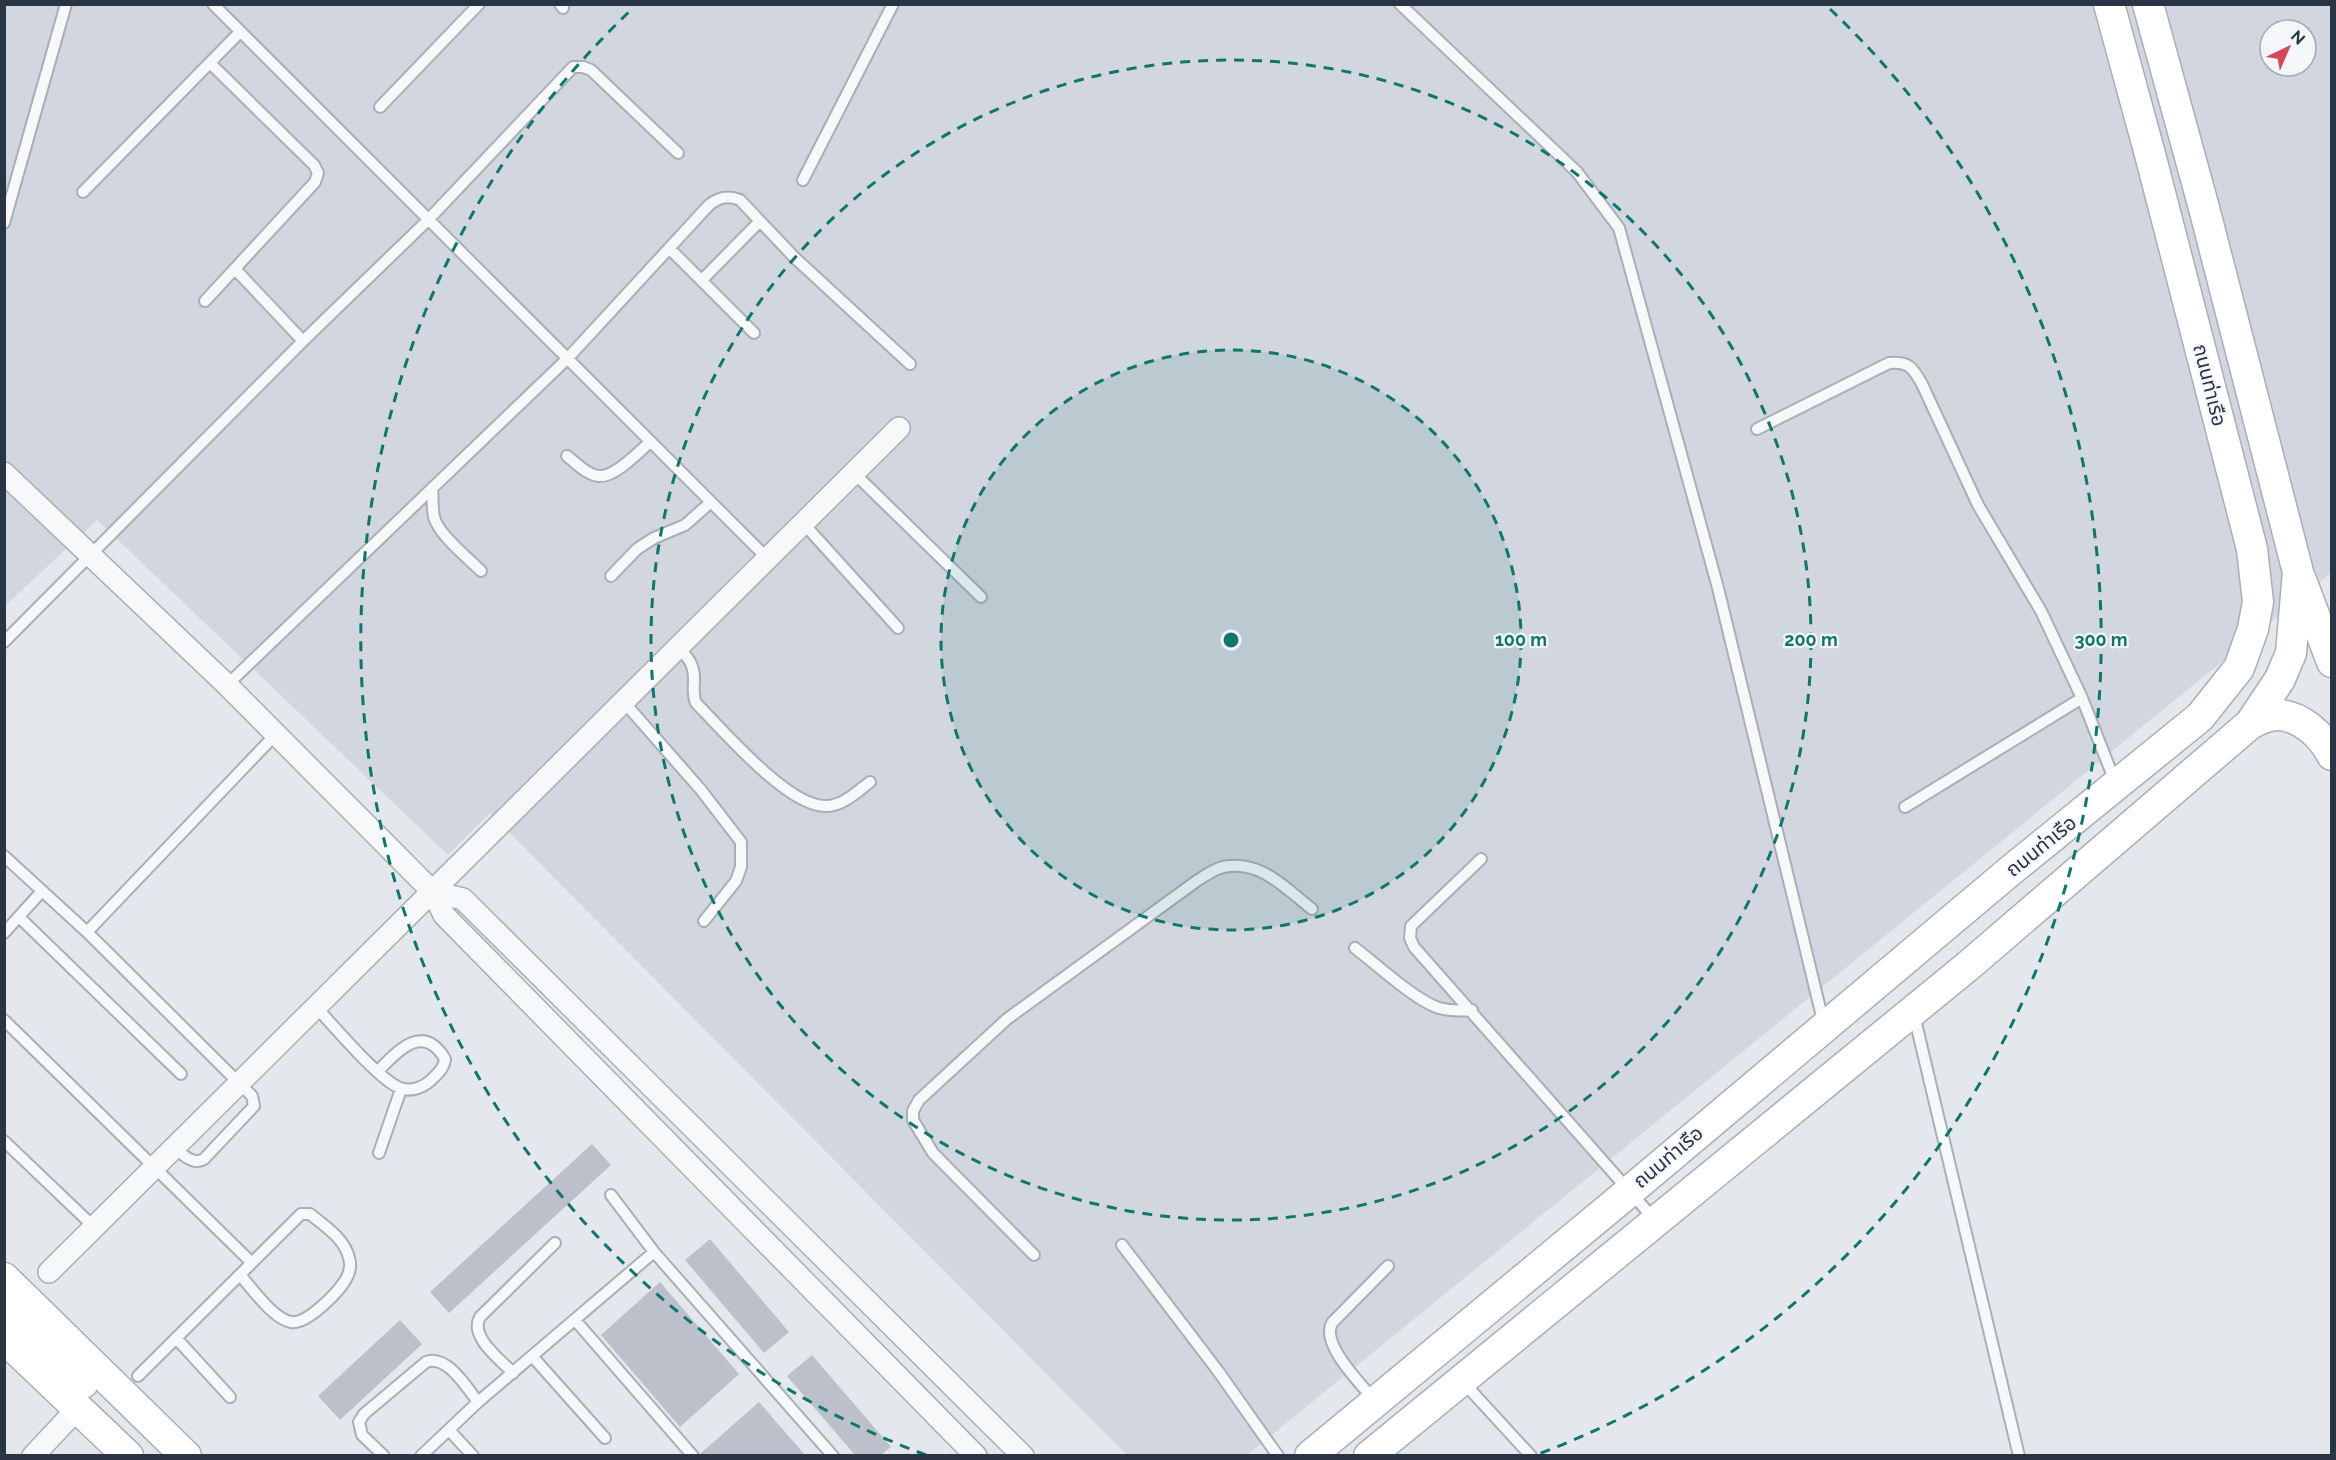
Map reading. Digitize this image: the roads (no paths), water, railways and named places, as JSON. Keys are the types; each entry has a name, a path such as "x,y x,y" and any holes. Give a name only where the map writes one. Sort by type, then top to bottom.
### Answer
{"street":[{"name":"ถนนท่าเรือ","path":"1310,1455 2116,784 2200,717 2239,668 2253,629 2258,602 2252,549 2109,4"},
{"name":"ถนนท่าเรือ","path":"1369,1455 1913,1011 2250,724 2280,679 2290,653 2298,572 2148,4"},
{"path":"49,1272 899,428"},
{"path":"4,473 227,685 433,892 444,915 976,1455"},
{"path":"2298,572 2326,628 2331,662"},
{"path":"2280,679 2326,628"},
{"path":"2250,724 2276,715 2299,720 2318,736 2331,755"},
{"path":"433,892 463,899 1023,1455"},
{"path":"4,1278 186,1455"},
{"path":"6,1320 78,1408 128,1455"},
{"path":"6,1320 159,1455"},
{"path":"33,1455 78,1408"}],"lane":[{"path":"4,224 66,4"},
{"path":"213,4 427,221 768,559"},
{"path":"380,107 479,4"},
{"path":"803,180 893,4"},
{"path":"1400,4 1577,172 1619,228 1718,588 1824,1027"},
{"path":"84,192 240,32"},
{"path":"206,301 315,182 318,173 314,165 210,63"},
{"path":"4,642 303,341 427,221 573,67 591,70 678,153"},
{"path":"227,685 567,359 709,205 719,198 730,197 740,200 794,257 910,364"},
{"path":"702,280 760,221"},
{"path":"669,249 754,333"},
{"path":"235,269 303,341"},
{"path":"1757,429 1889,363 1900,362 1913,369 1978,505 2041,611 2082,698 2116,784"},
{"path":"567,456 584,470 604,476 614,472 650,442"},
{"path":"854,473 981,597"},
{"path":"432,488 436,522 480,570"},
{"path":"611,576 637,549 654,538 685,525 711,502"},
{"path":"804,524 898,628"},
{"path":"679,648 693,668 692,695 696,703 756,764 791,793 807,802 827,806 840,803 870,782"},
{"path":"1905,807 2082,698"},
{"path":"624,702 701,790 741,842 741,867 736,881 704,921"},
{"path":"87,932 276,734"},
{"path":"4,856 87,932 252,1096 254,1106 204,1159 191,1160 174,1148"},
{"path":"1481,859 1411,926 1410,933 1414,946 1656,1222"},
{"path":"1034,1255 933,1152 913,1120 913,1111 919,1100 1007,1020 1198,880 1220,867 1252,867 1265,872 1312,909"},
{"path":"4,933 42,891"},
{"path":"19,917 181,1074"},
{"path":"1355,948 1421,1000 1438,1008 1454,1011 1472,1010"},
{"path":"316,1007 378,1071 401,1089 421,1087 443,1068 445,1059 433,1046 425,1042 411,1042 400,1049 378,1071"},
{"path":"1913,1011 2019,1455"},
{"path":"4,1020 251,1262"},
{"path":"379,1153 401,1089"},
{"path":"4,1141 93,1226"},
{"path":"611,1195 654,1252 833,1455"},
{"path":"138,1376 301,1214 310,1214 346,1247 350,1262 348,1276 341,1286 317,1311 298,1322 291,1322 270,1309 240,1275"},
{"path":"513,1373 482,1340 477,1324 480,1317 555,1243"},
{"path":"1122,1245 1218,1371 1278,1455"},
{"path":"421,1455 478,1402 654,1252"},
{"path":"1376,1401 1339,1357 1329,1332 1332,1323 1388,1266"},
{"path":"575,1320 693,1455"},
{"path":"176,1338 230,1397"},
{"path":"532,1356 605,1438"},
{"path":"384,1455 362,1435 359,1422 364,1414 426,1362 434,1360 447,1366 478,1402"},
{"path":"1462,1380 1531,1455"},
{"path":"449,1430 473,1455"}]}
